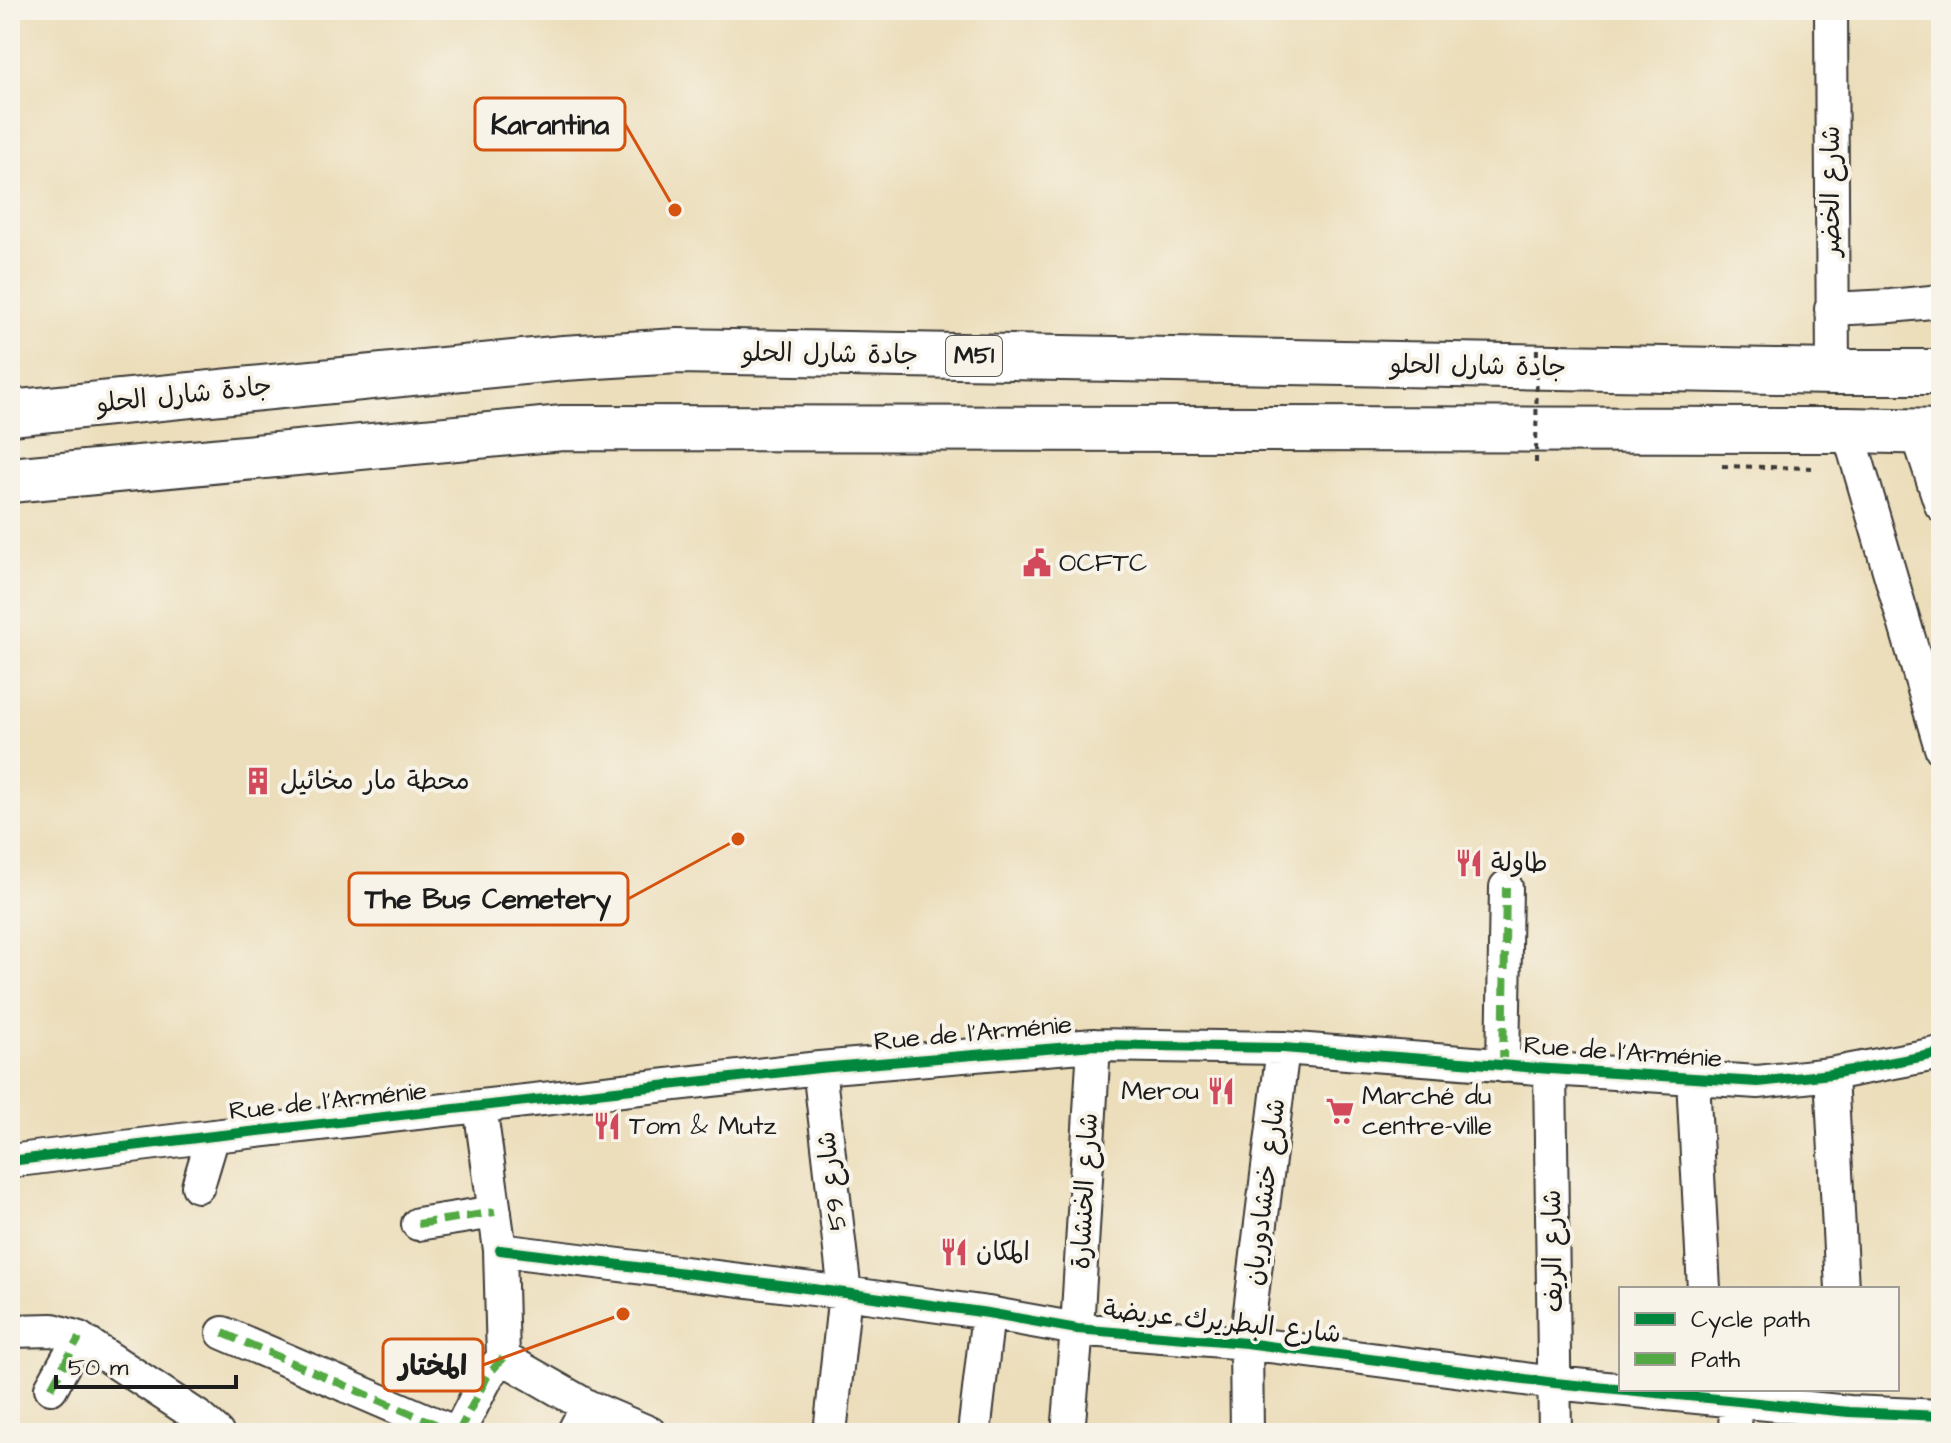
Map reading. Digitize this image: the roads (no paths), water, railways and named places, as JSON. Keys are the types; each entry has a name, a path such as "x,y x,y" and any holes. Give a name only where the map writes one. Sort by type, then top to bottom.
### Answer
{"highway":[{"name":"جادة شارل الحلو","path":"10,413 564,358 678,351 1941,372"},
{"path":"10,480 563,428 1929,432"}],"street":[{"name":"شارع الخضر","path":"1831,10 1833,372"},
{"path":"1831,309 1941,301"},
{"path":"1848,430 1929,670 1941,748"},
{"path":"1929,432 1941,505"},
{"path":"1503,1066 1506,887"},
{"name":"Rue de l'Arménie","path":"10,1161 819,1068 1094,1045 1283,1048 1758,1082 1831,1074 1941,1053"},
{"name":"شارع الخنشارة","path":"1068,1433 1094,1045"},
{"name":"شارع ختشادوريان","path":"1247,1433 1246,1343 1283,1048"},
{"name":"شارع 59","path":"819,1068 845,1293 830,1433"},
{"name":"شارع الريف","path":"1550,1069 1555,1433"},
{"path":"1831,1074 1842,1287"},
{"path":"1693,1079 1704,1287"},
{"path":"480,1106 500,1250 508,1360 493,1396"},
{"path":"198,1186 213,1136"},
{"path":"418,1224 495,1212"},
{"name":"شارع البطريرك عريضة","path":"500,1250 845,1293 1077,1329 1246,1343 1619,1389"},
{"path":"974,1433 988,1313"},
{"path":"10,1331 53,1330 79,1338 200,1418 217,1433"},
{"path":"223,1333 457,1433 488,1375 508,1360"},
{"path":"51,1388 79,1338"},
{"path":"508,1360 580,1419 650,1433"},
{"name":"شارع البطريرك عريضة","path":"1635,1391 1849,1411 1941,1416"},
{"path":"1735,1433 1736,1401"}],"place":[{"name":"Karantina","path":"675,210"},
{"name":"OCFTC","path":"1037,563"},
{"name":"محطة مار مخائيل","path":"258,781"},
{"name":"The Bus Cemetery","path":"738,839"},
{"name":"طاولة","path":"1469,863"},
{"name":"Merou","path":"1221,1091"},
{"name":"Marché du centre-ville","path":"1340,1111"},
{"name":"Tom & Mutz","path":"607,1126"},
{"name":"المكان","path":"954,1252"},
{"name":"المختار","path":"623,1314"}]}
